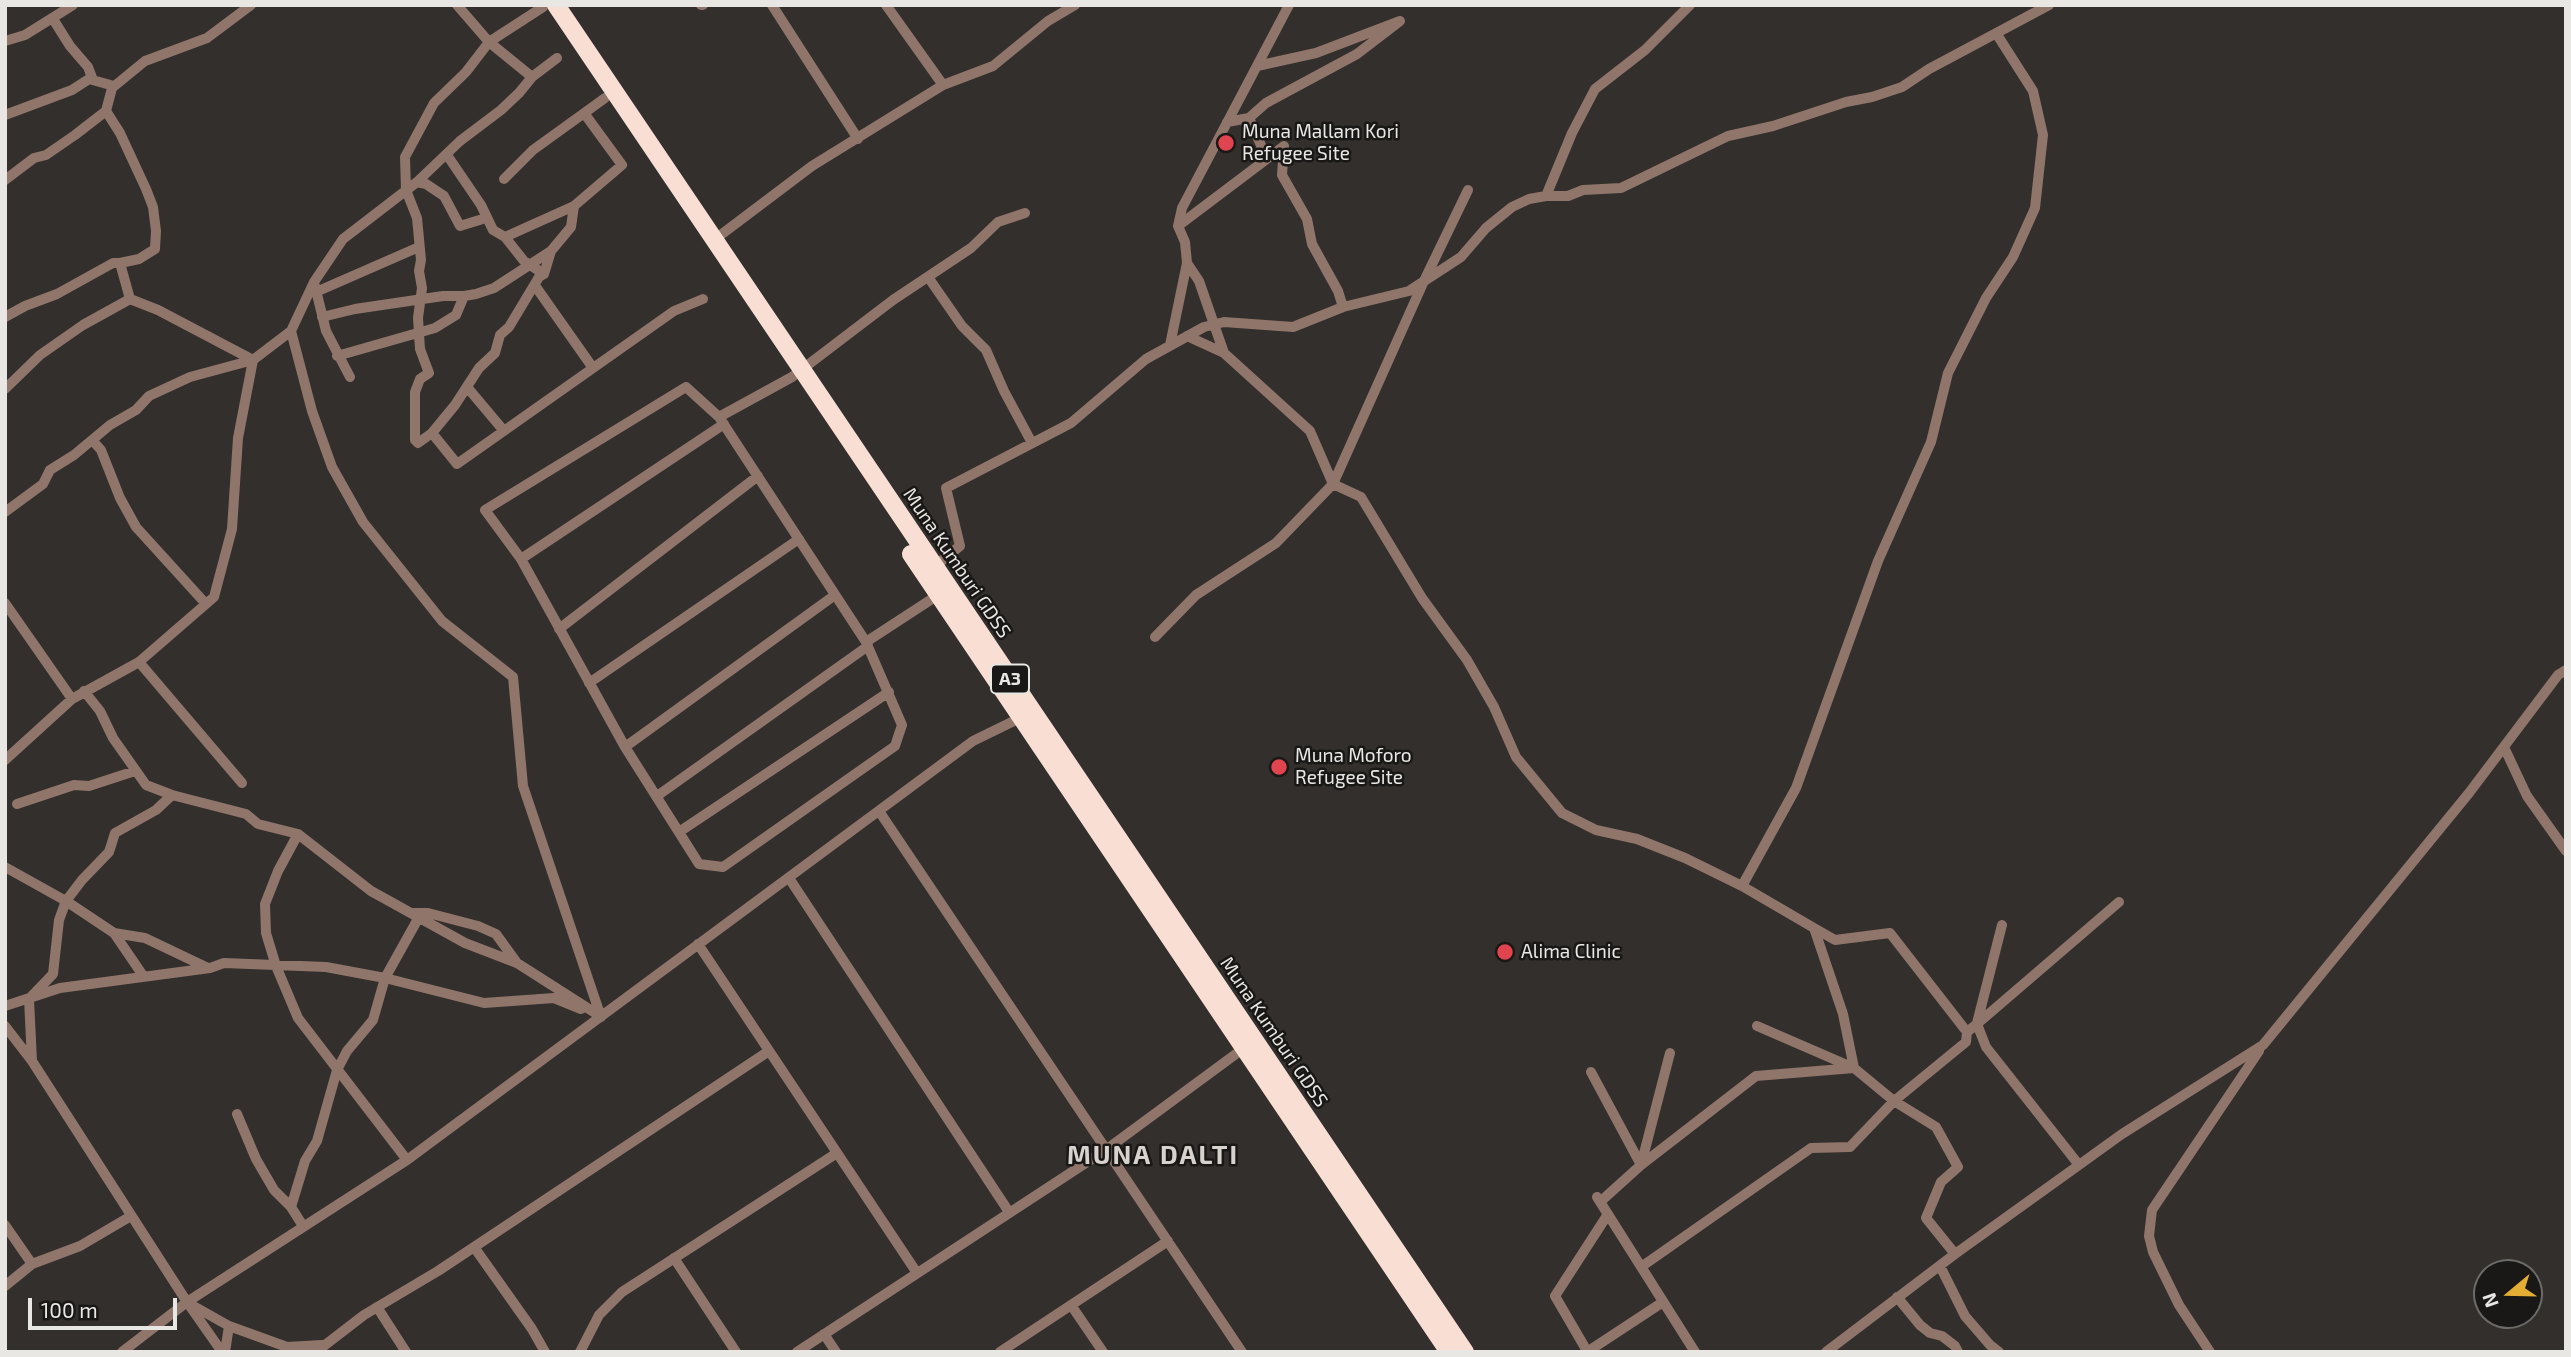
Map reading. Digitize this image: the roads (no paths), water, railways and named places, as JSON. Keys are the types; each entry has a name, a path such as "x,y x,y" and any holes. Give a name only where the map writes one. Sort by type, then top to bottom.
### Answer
{"highway":[{"name":"Muna Kumburi GDSS","path":"547,6 605,98 934,567 1465,1352"},
{"name":"Muna Kumburi GDSS","path":"547,6 714,240 938,595 1449,1352"}],"street":[{"path":"5,41 25,36 73,5"},
{"path":"5,180 34,158 46,155 106,111 112,88 145,61 207,38 251,5"},
{"path":"457,5 489,42 531,77"},
{"path":"772,5 858,139"},
{"path":"886,5 943,85"},
{"path":"714,240 812,166 943,85 993,66 1048,20 1075,5"},
{"path":"1170,345 1187,263 1185,242 1178,226 1182,208 1289,5"},
{"path":"1546,196 1572,133 1595,89 1645,50 1690,5"},
{"path":"934,567 960,546 946,488 1071,423 1146,359 1187,336 1224,322 1293,327 1343,307 1409,290 1461,257 1486,228 1512,207 1529,199 1569,196 1583,190 1621,188 1728,136 1773,127 1846,102 1902,87 1929,69 2049,5"},
{"path":"547,6 489,42 466,72 434,103 405,157 405,190 417,218 422,288 420,349 429,373 421,379 415,392 415,440 418,443 432,433 479,368 495,353 500,335 509,327 539,277 544,274 551,251"},
{"path":"53,19 70,46 88,67 93,80"},
{"path":"1227,122 1249,118 1266,103 1357,54 1400,21 1316,53 1257,66"},
{"path":"1742,886 1796,788 1878,562 1931,442 1948,373 1986,298 2013,257 2035,208 2043,135 2033,91 1996,33"},
{"path":"5,512 43,484 50,470 93,441 110,425 136,410 149,396 190,377 253,360 291,331 343,239 418,182 460,141 501,110 531,77 556,58"},
{"path":"5,115 72,90 89,79 114,86"},
{"path":"504,179 533,150 605,98"},
{"path":"5,317 57,294 113,263 139,259 155,249 153,207 120,133 106,111"},
{"path":"505,237 574,206 622,165 584,113"},
{"path":"1249,118 1267,159"},
{"path":"1178,226 1284,146 1282,175 1307,219 1312,244 1338,291 1343,307"},
{"path":"447,155 481,205 493,230 505,237 528,264 544,274"},
{"path":"418,182 444,196 460,226 486,218"},
{"path":"1156,637 1196,595 1276,543 1333,484 1468,190"},
{"path":"322,317 355,309 477,294 494,288 551,251 571,227 574,206"},
{"path":"521,559 796,373 893,300 971,248 998,222 1025,213"},
{"path":"315,287 419,247"},
{"path":"120,263 130,299"},
{"path":"1187,263 1199,281 1224,353"},
{"path":"928,276 962,326 986,351 1032,443"},
{"path":"536,286 593,369"},
{"path":"315,287 322,317 337,356 350,377"},
{"path":"337,356 419,334 456,315 464,296"},
{"path":"130,299 158,310 253,360"},
{"path":"5,389 40,355 130,299"},
{"path":"432,433 457,464 674,311 703,299"},
{"path":"291,331 312,411 332,467 363,522 442,621 513,677 523,786 601,1017"},
{"path":"1187,336 1224,353 1310,430 1333,484 1361,497 1422,598 1467,660 1494,707 1516,757 1562,813 1596,830 1637,839 1685,858 1742,886 1835,940 1890,933 1967,1032 1966,1042 1894,1101 1850,1147 1811,1148 1641,1267"},
{"path":"5,760 72,699 139,662 214,597 232,529 236,451 253,360"},
{"path":"467,387 504,431"},
{"path":"686,387 722,421 758,476 867,644 902,725 895,746 723,867 699,864 625,747 521,559 485,510 686,387"},
{"path":"93,441 101,450 120,499 136,527 206,604"},
{"path":"559,629 758,476"},
{"path":"589,683 799,539"},
{"path":"625,747 835,594"},
{"path":"657,796 938,595"},
{"path":"5,603 72,699"},
{"path":"139,662 242,783"},
{"path":"2210,1352 2179,1306 2153,1252 2149,1236 2152,1210 2263,1045 2504,747 2558,675 2566,670"},
{"path":"83,691 100,711 113,738 146,785 172,795 246,814 258,824 298,834 371,891 465,943 517,963 601,1017"},
{"path":"679,832 889,692"},
{"path":"121,1352 187,1302 407,1160 973,741 1020,718"},
{"path":"2504,747 2527,796 2566,851"},
{"path":"17,804 74,785 89,786 135,771"},
{"path":"32,1061 29,999 53,974 59,920 66,901 109,852 115,833 156,810 172,795"},
{"path":"879,811 1242,1352"},
{"path":"298,834 278,871 265,905 266,933 276,967 298,1018 407,1160"},
{"path":"5,867 66,901 114,933 144,977"},
{"path":"789,878 1009,1212"},
{"path":"1967,1032 2119,902"},
{"path":"415,915 428,913 478,926 496,934 517,963"},
{"path":"291,1208 305,1161 317,1141 337,1070 347,1051 373,1020 385,978 415,915"},
{"path":"2002,925 1977,1024 1986,1047 2079,1165"},
{"path":"1814,928 1843,1014 1854,1068"},
{"path":"114,933 145,938 210,968"},
{"path":"698,944 917,1273"},
{"path":"5,1006 60,988 210,968 224,963 326,967 385,978 484,1003 554,998 601,1017"},
{"path":"5,1026 32,1061 187,1302 223,1352"},
{"path":"1758,1026 1854,1068 1894,1101 1936,1126 1958,1167 1941,1182 1926,1218 1955,1254"},
{"path":"1826,1352 1955,1254 2079,1165 2263,1045"},
{"path":"797,1352 1107,1149 1244,1048"},
{"path":"187,1302 229,1326 287,1347 319,1349 377,1307 438,1272 769,1051"},
{"path":"1641,1165 1670,1053"},
{"path":"1695,1352 1599,1200 1756,1076 1854,1068"},
{"path":"1591,1072 1641,1165"},
{"path":"237,1114 256,1159 274,1190 303,1226"},
{"path":"580,1352 599,1315 622,1292 837,1153"},
{"path":"1608,1214 1555,1296 1587,1351 1663,1301"},
{"path":"5,1286 32,1264 80,1246 131,1216"},
{"path":"5,1225 32,1264"},
{"path":"1000,1352 1168,1241"},
{"path":"474,1247 545,1352"},
{"path":"674,1258 736,1352"},
{"path":"1940,1266 1965,1316 1999,1352"},
{"path":"1897,1297 1920,1325 1930,1333 1942,1336 1955,1346 1958,1352"},
{"path":"1071,1305 1103,1352"},
{"path":"377,1307 406,1352"},
{"path":"223,1352 229,1326"},
{"path":"824,1334 836,1352"}],"place":[{"name":"Muna Mallam Kori Refugee Site","path":"1226,143"},
{"name":"Muna Moforo Refugee Site","path":"1279,767"},
{"name":"Alima Clinic","path":"1505,952"}],"district":[{"name":"MUNA DALTI","path":"1153,1155"}]}
